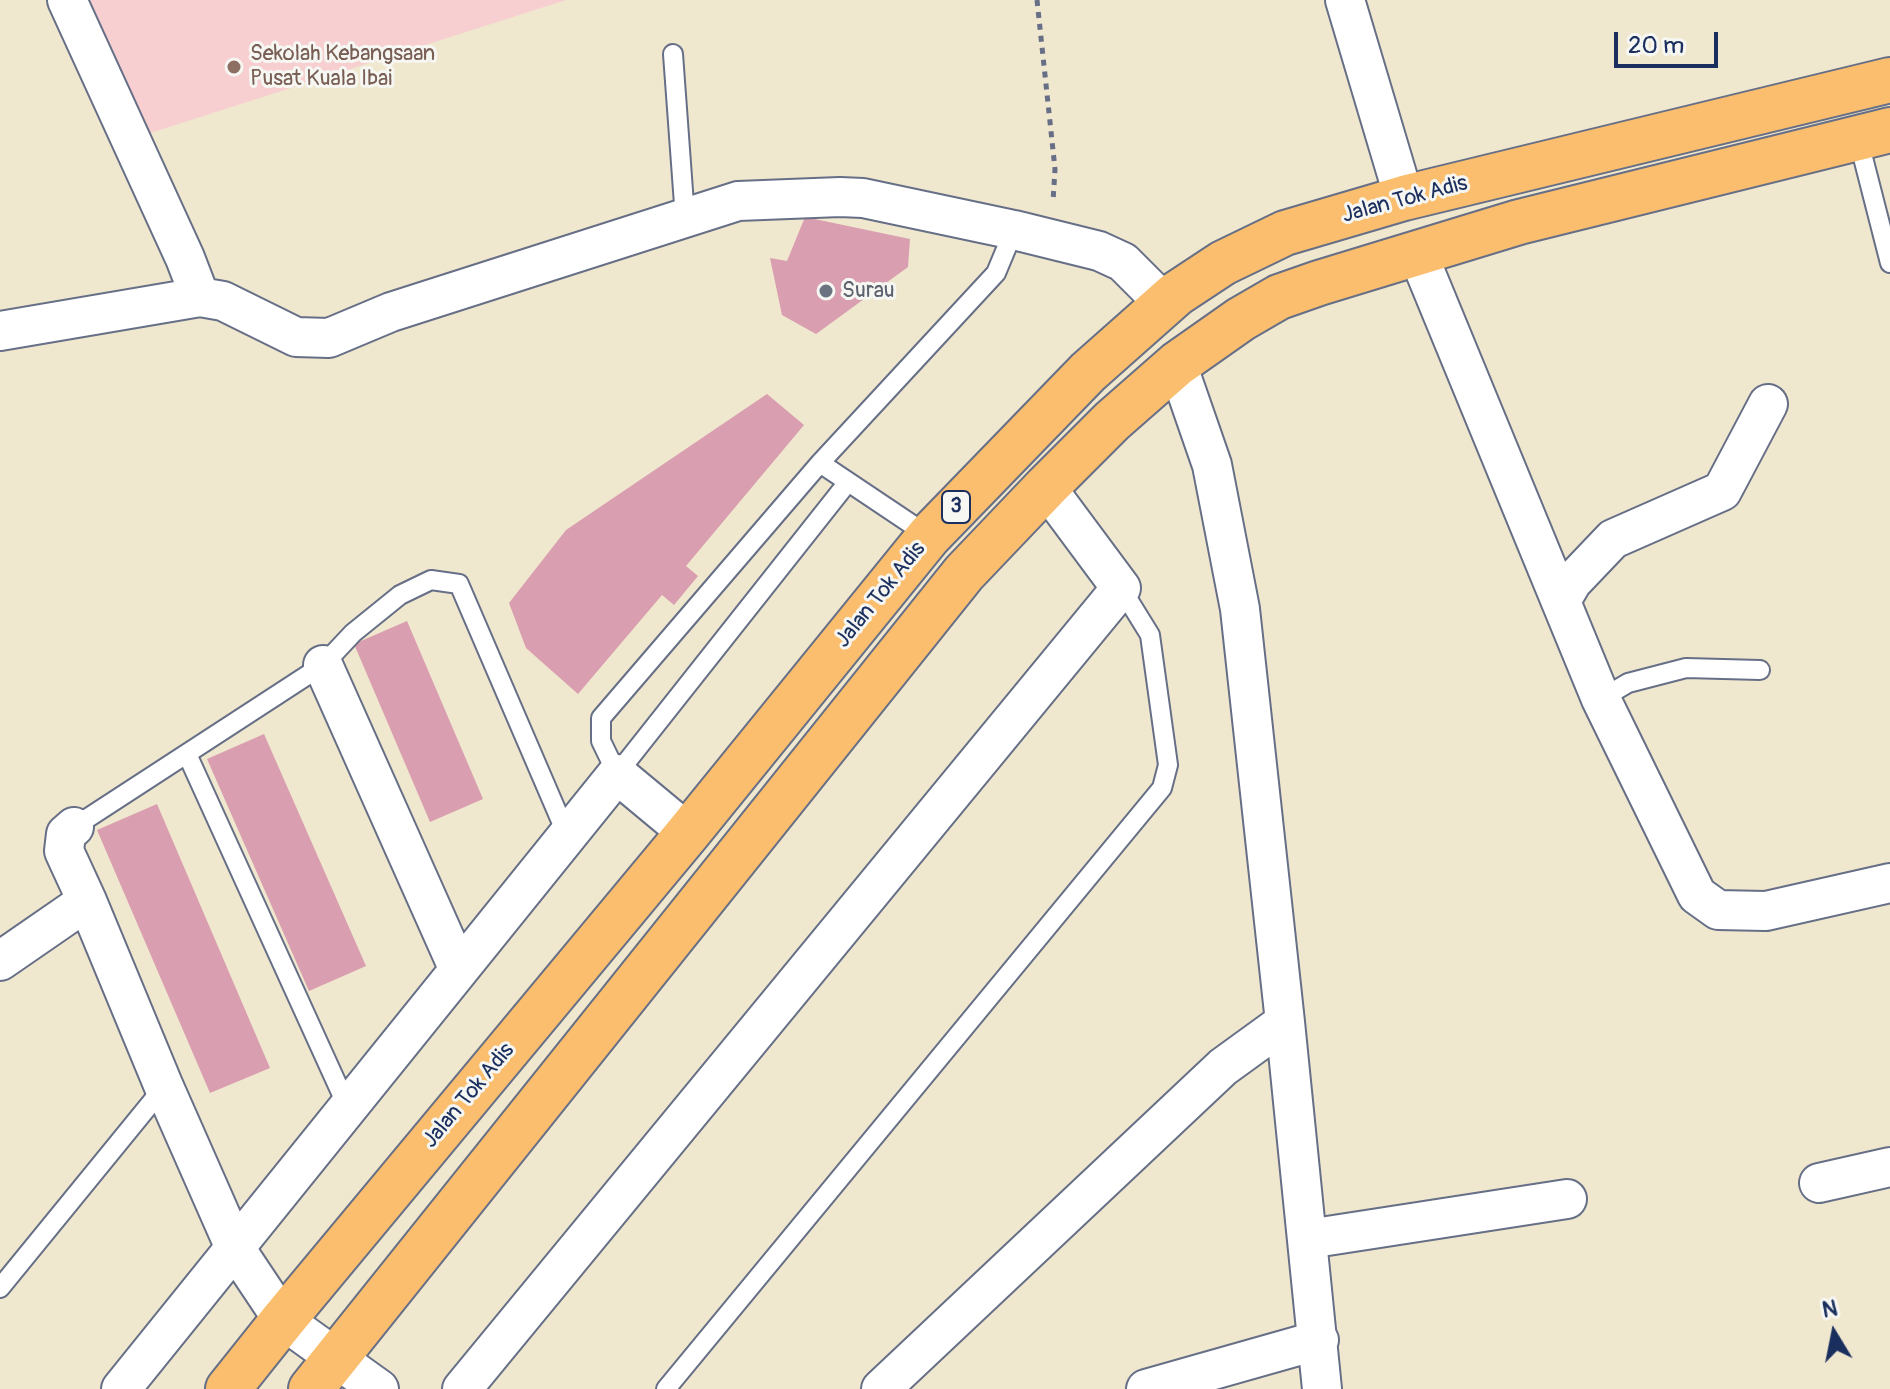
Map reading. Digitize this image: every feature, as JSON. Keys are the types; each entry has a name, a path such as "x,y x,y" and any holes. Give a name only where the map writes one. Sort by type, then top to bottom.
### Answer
{"main road":[{"name":"Jalan Tok Adis","path":"228,1389 929,536 1088,372 1176,294 1223,263 1285,233 1404,198 1890,80"},
{"name":"3","path":"323,1374 964,573 1112,421 1177,364 1241,319 1279,297 1319,283 1519,222 1874,134"}],"street":[{"path":"67,0 200,297"},
{"path":"1345,0 1404,198"},
{"path":"0,331 200,297 223,301 296,337 329,338 391,312 738,201 840,197 863,198 1099,251 1123,262 1165,304"},
{"path":"1417,252 1601,699 1697,895 1718,910 1766,911 1890,883"},
{"path":"1177,364 1212,465 1240,609 1322,1389"},
{"path":"1561,601 1572,582 1613,539 1722,491 1768,404"},
{"path":"462,1389 1121,588 1046,487"},
{"path":"323,665 459,970"},
{"path":"121,1389 617,774 688,833"},
{"path":"74,827 66,834 64,851 235,1248 323,1374 379,1389"},
{"path":"0,961 87,901"},
{"path":"881,1389 1223,1067 1285,1022"},
{"path":"1819,1183 1890,1167"},
{"path":"1308,1239 1567,1199"},
{"path":"1146,1389 1319,1340"}],"lane":[{"path":"673,54 685,218"},
{"path":"1874,134 1890,263"},
{"path":"848,482 617,774 601,741 601,718 820,463 996,273 1014,230"},
{"path":"820,463 929,536"},
{"path":"74,827 323,665 353,633 400,595 431,580 459,584 567,835"},
{"path":"666,1389 1162,788 1168,765 1150,635 1121,588"},
{"path":"1601,699 1628,683 1686,668 1760,670"},
{"path":"187,754 348,1108"},
{"path":"0,1288 164,1087"}],"path":[{"path":"1037,0 1055,169 1051,239"}],"shaded area":[{"name":"Sekolah Kebangsaan Pusat Kuala Ibai","path":"82,0 566,0 144,135"}],"building":[{"name":"Surau","path":"805,217 910,239 908,267 816,334 782,315 770,258 787,261"},
{"path":"767,394 804,425 686,566 698,576 674,605 662,595 578,694 526,648 509,603 566,530"},
{"path":"407,621 483,799 430,822 354,644"},
{"path":"264,734 366,966 309,991 207,759"},
{"path":"157,804 270,1068 210,1093 97,830"}],"place":[{"name":"Sekolah Kebangsaan Pusat Kuala Ibai","path":"234,67"},
{"name":"Surau","path":"826,291"}]}
